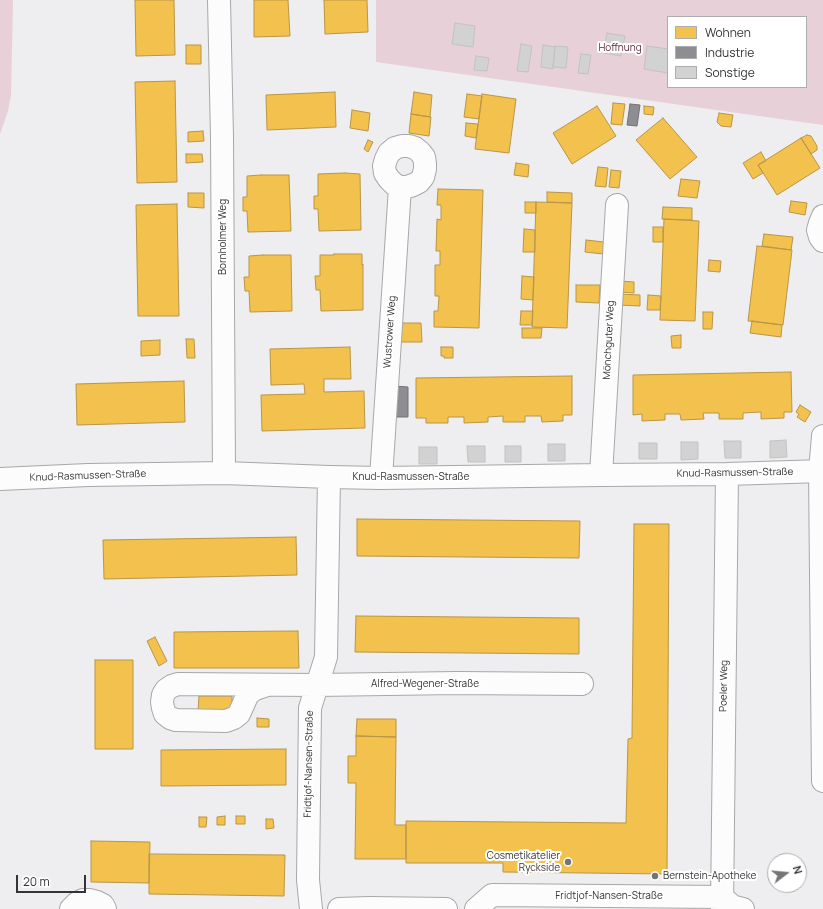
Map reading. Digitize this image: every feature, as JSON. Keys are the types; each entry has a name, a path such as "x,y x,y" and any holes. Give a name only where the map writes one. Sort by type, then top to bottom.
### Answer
{"street":[{"name":"Bornholmer Weg","path":"219,0 222,137 224,473"},
{"name":"Wustrower Weg","path":"381,478 400,186"},
{"name":"Mönchguter Weg","path":"601,475 617,205"},
{"path":"823,216 818,230 823,241"},
{"path":"823,436 823,781"},
{"name":"Knud-Rasmussen-Straße","path":"0,479 88,475 224,473 381,478 727,474 822,471"},
{"name":"Poeler Weg","path":"722,903 727,474"},
{"name":"Fridtjof-Nansen-Straße","path":"311,909 308,880 310,708 326,657 329,477"},
{"name":"Alfred-Wegener-Straße","path":"267,685 458,683 582,684"},
{"name":"Fridtjof-Nansen-Straße","path":"476,909 492,895 722,903"},
{"path":"71,909 83,900 97,902 105,909"},
{"path":"722,903 743,909"},
{"path":"339,909 446,909"}],"green space":[{"path":"0,0 13,0 11,95 8,111 0,134"},
{"name":"Hoffnung","path":"376,0 823,0 823,125 376,62"}],"building: Wohnen":[{"path":"135,0 174,0 175,55 136,56"},
{"path":"254,0 288,0 290,36 254,37"},
{"path":"324,0 367,0 368,32 325,34"},
{"path":"186,45 201,45 201,64 186,64"},
{"path":"175,81 177,182 137,183 135,82"},
{"path":"335,92 336,127 267,130 266,95"},
{"path":"414,92 432,95 430,117 411,114"},
{"path":"467,94 482,96 479,119 464,117"},
{"path":"482,94 516,99 509,153 475,149"},
{"path":"613,103 625,104 622,125 611,124"},
{"path":"597,106 616,136 572,164 553,133"},
{"path":"644,106 654,107 653,115 644,114"},
{"path":"352,110 370,113 368,131 350,128"},
{"path":"719,113 733,115 731,127 721,126 717,122"},
{"path":"411,114 431,117 429,136 409,133"},
{"path":"663,118 697,157 670,179 636,140"},
{"path":"466,123 478,124 476,138 465,136"},
{"path":"203,131 204,141 188,142 188,132"},
{"path":"807,135 811,136 817,146 817,150 811,154 801,138"},
{"path":"801,138 820,168 777,195 758,165"},
{"path":"368,140 373,142 368,152 364,149"},
{"path":"761,152 766,161 758,165 763,173 753,179 743,163"},
{"path":"186,154 202,154 203,162 186,163"},
{"path":"516,163 529,165 528,177 514,175"},
{"path":"598,167 608,168 606,187 595,186"},
{"path":"611,170 621,171 619,188 609,187"},
{"path":"318,174 360,174 361,230 319,231 318,209 314,209 314,196 318,196"},
{"path":"289,175 291,231 248,232 247,211 243,211 243,197 247,197 247,176"},
{"path":"681,179 700,181 697,198 678,196"},
{"path":"438,189 483,190 479,328 434,327 434,311 438,311 439,296 435,296 435,265 440,265 440,251 436,251 437,219 441,220 441,205 437,205"},
{"path":"547,192 572,193 572,203 547,202"},
{"path":"188,193 204,193 204,208 188,207"},
{"path":"791,201 807,203 805,215 789,212"},
{"path":"525,202 536,202 536,213 525,213"},
{"path":"536,202 572,203 567,328 532,327"},
{"path":"177,204 179,316 138,316 136,205"},
{"path":"663,207 692,208 692,220 662,219"},
{"path":"664,219 699,221 695,321 660,320"},
{"path":"653,227 663,227 663,242 653,242"},
{"path":"524,229 535,230 535,252 523,252"},
{"path":"764,234 793,237 791,250 762,246"},
{"path":"586,240 604,242 603,254 585,252"},
{"path":"757,246 792,250 783,325 748,321"},
{"path":"362,254 363,310 321,311 320,290 316,290 315,276 320,276 320,255"},
{"path":"291,255 292,311 250,312 249,291 245,291 244,277 249,277 249,256"},
{"path":"709,260 721,261 720,272 708,271"},
{"path":"522,276 534,277 533,300 521,299"},
{"path":"619,281 634,282 634,293 619,292"},
{"path":"576,285 600,285 599,303 576,302"},
{"path":"619,294 640,295 640,306 618,305"},
{"path":"648,295 661,296 660,310 647,310"},
{"path":"521,311 533,311 532,325 520,325"},
{"path":"703,312 713,312 712,329 703,329"},
{"path":"752,321 782,325 781,337 750,333"},
{"path":"395,323 421,323 422,342 395,342"},
{"path":"522,328 542,328 541,338 522,338"},
{"path":"681,335 681,348 672,348 671,336"},
{"path":"186,339 194,339 195,358 187,358"},
{"path":"160,340 160,355 141,356 141,341"},
{"path":"350,347 351,379 324,379 324,392 364,391 365,428 262,431 261,395 305,394 304,384 271,385 270,349"},
{"path":"441,347 453,347 453,358 444,358 444,356 441,356"},
{"path":"791,372 792,412 784,412 784,418 761,419 761,412 743,413 743,419 719,419 719,413 703,413 704,419 681,420 680,414 665,414 665,420 642,421 642,414 633,415 633,375"},
{"path":"572,376 572,415 563,415 563,421 542,422 541,416 525,416 525,422 503,422 503,416 488,417 488,422 464,423 464,417 448,417 448,423 426,423 426,418 416,418 416,378"},
{"path":"184,381 185,422 77,425 76,384"},
{"path":"800,405 811,412 805,422 797,417 799,414 796,412"},
{"path":"357,519 580,521 579,558 357,556"},
{"path":"634,524 669,524 667,874 503,872 503,863 406,863 406,821 626,823 628,739 632,738"},
{"path":"296,537 297,575 104,579 103,540"},
{"path":"356,616 579,618 579,654 355,652"},
{"path":"298,631 299,668 174,668 174,632"},
{"path":"155,637 167,661 159,666 147,641"},
{"path":"95,660 133,660 133,749 95,749"},
{"path":"199,696 232,696 232,712 198,711"},
{"path":"257,718 269,719 269,727 257,727"},
{"path":"357,719 396,719 396,737 356,736"},
{"path":"356,736 396,737 395,825 406,825 406,859 355,859 356,783 348,783 348,756 356,756"},
{"path":"286,749 286,785 161,786 161,750"},
{"path":"225,816 225,825 217,825 217,817"},
{"path":"236,816 245,816 245,824 236,824"},
{"path":"199,817 207,817 206,827 199,827"},
{"path":"266,819 273,819 274,828 266,829"},
{"path":"91,841 150,842 149,883 91,882"},
{"path":"149,854 285,855 284,896 149,894"}],"building: Industrie":[{"path":"630,104 640,105 637,126 627,125"},
{"path":"394,386 408,387 408,417 393,417"}],"building: Sonstige":[{"path":"455,23 475,26 473,47 452,44"},
{"path":"607,33 625,36 621,56 603,53"},
{"path":"521,44 532,46 528,72 517,71"},
{"path":"543,45 555,47 553,69 541,67"},
{"path":"555,46 568,47 566,68 553,67"},
{"path":"647,46 667,49 667,73 644,69"},
{"path":"581,54 591,55 588,74 578,73"},
{"path":"476,56 489,58 487,71 474,70"},
{"path":"786,440 787,457 770,458 770,441"},
{"path":"724,441 741,441 741,458 725,458"},
{"path":"681,442 698,442 698,459 681,460"},
{"path":"639,443 657,443 657,459 639,459"},
{"path":"548,444 565,444 565,461 548,461"},
{"path":"467,446 485,446 485,462 468,462"},
{"path":"505,446 521,446 521,462 505,462"},
{"path":"419,447 437,447 437,464 419,464"}],"place":[{"name":"Cosmetikatelier Ryckside","path":"568,862"},
{"name":"Bernstein-Apotheke","path":"655,876"}]}
